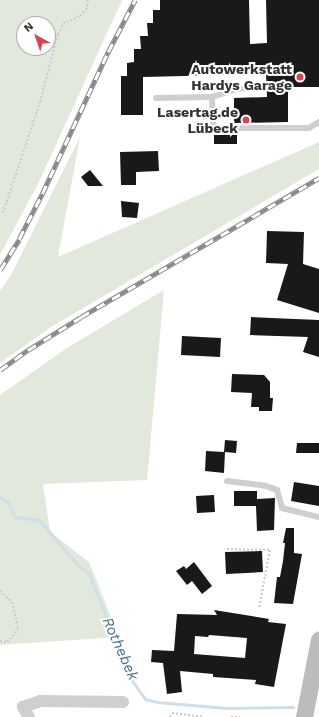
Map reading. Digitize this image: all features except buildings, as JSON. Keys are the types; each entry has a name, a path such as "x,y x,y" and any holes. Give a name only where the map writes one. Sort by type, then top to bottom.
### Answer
{"main road":[{"path":"304,714 319,640"}],"street":[{"path":"29,717 23,707 40,701 123,702"}],"lane":[{"path":"156,98 212,97 238,89 260,87"},
{"path":"212,97 213,128 309,128 319,122"},
{"path":"227,481 266,486 277,490 282,508 319,517"}],"path":[{"path":"3,213 40,102 58,34 63,24 80,16 86,10 88,0"},
{"path":"227,549 270,550 259,608"},
{"path":"0,591 12,602 18,628 12,638 6,642 0,641"},
{"path":"170,717 172,713 203,717"},
{"path":"231,717 240,717"}],"shaded area":[{"path":"0,0 122,0 39,182 0,255"},
{"path":"80,137 58,257 319,142 319,169 51,327 0,363 0,291 11,275"},
{"path":"164,290 147,480 43,484 50,532 89,562 119,637 0,645 0,395 67,348"}],"waterway":[{"name":"Rothebek","path":"0,497 7,501 15,517 39,520 76,563 89,574 131,679 145,699 157,702 227,708 293,707"}],"railway":[{"path":"0,270 19,239 42,194 108,52 135,0"},
{"path":"0,370 28,350 81,317 319,178"}],"place":[{"name":"Autowerkstatt Hardys Garage","path":"300,77"},
{"name":"Lasertag.de Lübeck","path":"246,120"}]}
